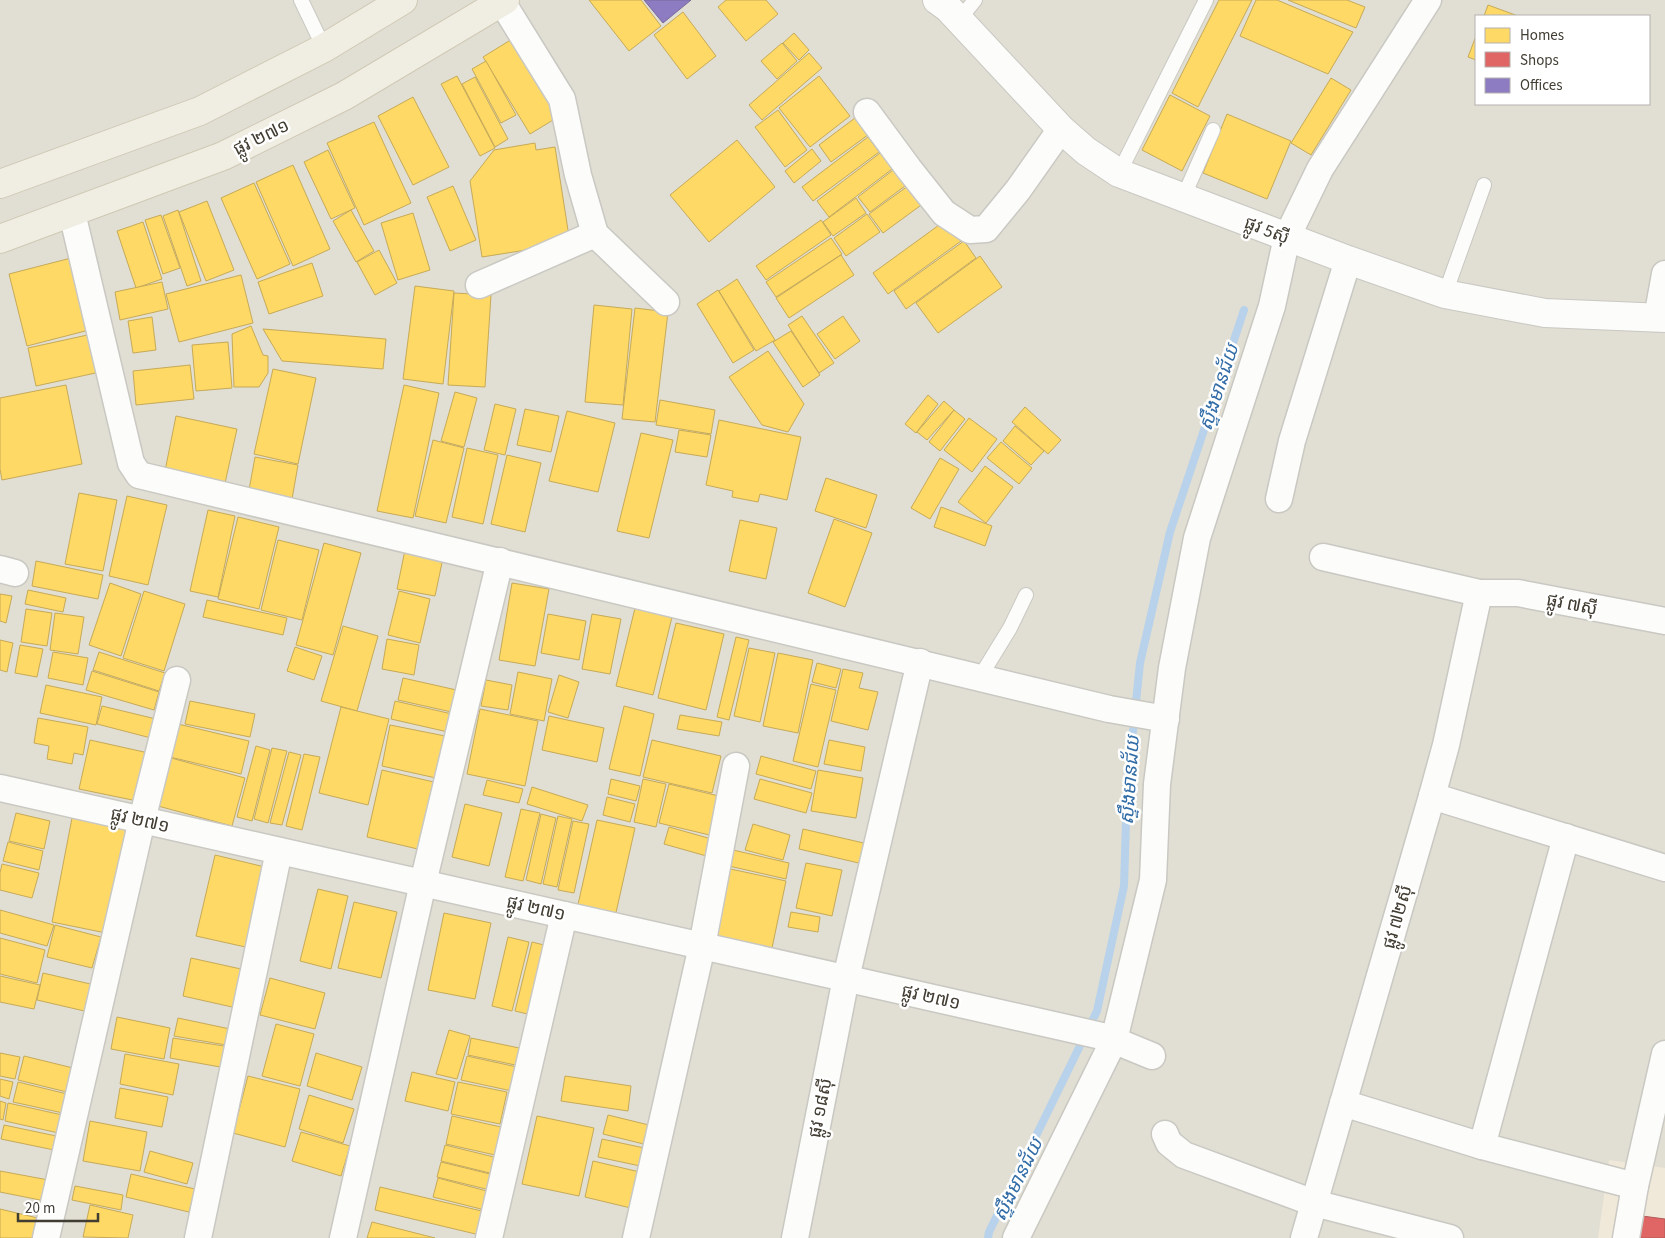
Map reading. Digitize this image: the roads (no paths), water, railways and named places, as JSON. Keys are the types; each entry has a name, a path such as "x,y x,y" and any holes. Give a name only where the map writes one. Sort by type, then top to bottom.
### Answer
{"main road":[{"path":"1,181 200,111 324,48 403,0"},
{"name":"ផ្លូវ ២៧១","path":"0,239 232,151 344,96 504,1"}],"street":[{"name":"ផ្លូវ 5ស៊ី","path":"937,0 948,8 967,10 1061,129 1086,152 1119,173 1348,260 1445,294 1545,313 1661,318"},
{"path":"1016,1238 1110,1039 1153,880 1157,784 1157,717 1172,668 1196,538 1272,306 1287,237 1320,169 1428,0"},
{"path":"504,1 562,99 578,175 595,234 666,302"},
{"path":"867,112 944,213 970,230 986,229 1018,190 1061,129"},
{"path":"72,213 131,463 139,475 1122,711 1157,717"},
{"path":"479,285 595,234"},
{"path":"1279,499 1292,440 1348,260"},
{"path":"1661,318 1665,274"},
{"name":"ផ្លូវ ៧ស៊ី","path":"1323,558 1479,593 1518,594 1665,621"},
{"path":"342,1238 423,883 500,561"},
{"name":"ផ្លូវ ៧២ស៊ី","path":"1304,1238 1432,796 1446,744 1479,593"},
{"name":"ផ្លូវ ១៨ស៊ី","path":"795,1238 846,978 920,662"},
{"path":"46,1238 142,820 177,680"},
{"path":"636,1238 702,946 736,766"},
{"name":"ផ្លូវ ២៧១","path":"0,788 1071,1029 1110,1039 1152,1056"},
{"path":"1432,796 1665,868"},
{"path":"1482,1146 1566,838"},
{"path":"198,1238 278,850"},
{"path":"489,1238 564,915"},
{"path":"1626,1238 1635,1186 1665,1054"},
{"path":"1343,1103 1482,1146 1635,1186"},
{"path":"1165,1134 1170,1143 1184,1155 1314,1203 1450,1238"}],"lane":[{"path":"301,0 324,48"},
{"path":"1119,173 1206,0"},
{"path":"1183,198 1213,130"},
{"path":"1445,294 1484,185"},
{"path":"980,677 1010,628 1026,595"}],"waterway":[{"name":"ស្ទឹងមានជ័យ","path":"988,1238 989,1232 1097,1011 1124,886 1127,789 1140,663 1170,532 1244,310"}]}
